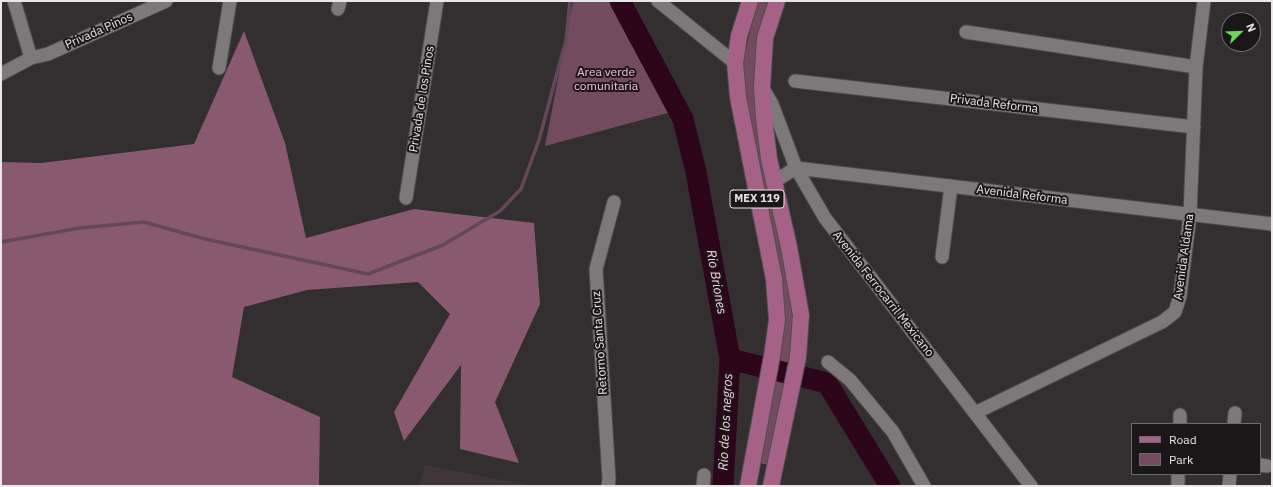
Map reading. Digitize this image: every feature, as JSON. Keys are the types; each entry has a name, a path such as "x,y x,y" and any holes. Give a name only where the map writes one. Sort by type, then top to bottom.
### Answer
{"main road":[{"name":"MEX 119","path":"748,486 765,398 775,334 776,302 774,279 738,97 735,63 739,36 750,1"},
{"name":"MEX 119","path":"771,486 800,338 801,315 798,290 769,159 764,118 762,87 765,38 777,1"},
{"path":"753,463 775,467"}],"street":[{"path":"14,1 31,58"},
{"name":"Privada Pinos","path":"1,74 31,58 48,54 166,1"},
{"path":"219,68 230,1"},
{"name":"Privada de los Pinos","path":"406,198 437,1"},
{"path":"658,1 735,63"},
{"name":"Avenida Aldama","path":"975,413 1162,322 1175,312 1180,296 1190,215 1196,67 1204,1"},
{"path":"966,32 1196,67"},
{"name":"Privada Reforma","path":"795,81 1194,127"},
{"name":"Avenida Ferrocarril Mexicano","path":"762,87 772,104 796,168 825,218 1031,486"},
{"path":"775,181 796,168"},
{"name":"Avenida Reforma","path":"796,168 1272,224"},
{"path":"942,257 951,186"},
{"name":"Retorno Santa Cruz","path":"608,486 609,479 596,269 614,202"},
{"path":"828,362 850,380 893,432 924,486"},
{"path":"1178,475 1178,486"},
{"path":"1229,486 1230,475"}],"shaded area":[{"path":"244,31 285,143 306,238 414,209 534,223 540,304 495,402 519,463 460,449 461,365 404,441 394,412 450,314 418,282 307,290 244,307 232,377 320,417 319,486 1,486 1,162 41,163 194,144"},
{"path":"425,465 533,486 419,486"}],"green space":[{"name":"Area verde comunitaria","path":"573,1 619,1 675,111 545,146"},
{"path":"757,1 773,1 759,69 798,314 774,466 754,462 777,335 749,138 743,62"}],"waterway":[{"path":"1,242 80,228 144,222 205,239 368,274 443,245 500,211 521,189 539,140 566,40 570,1"},
{"name":"Rio Briones","path":"620,1 683,119 696,172 730,359 827,383 890,486"},
{"name":"Rio de los negros","path":"723,486 730,359"}]}
